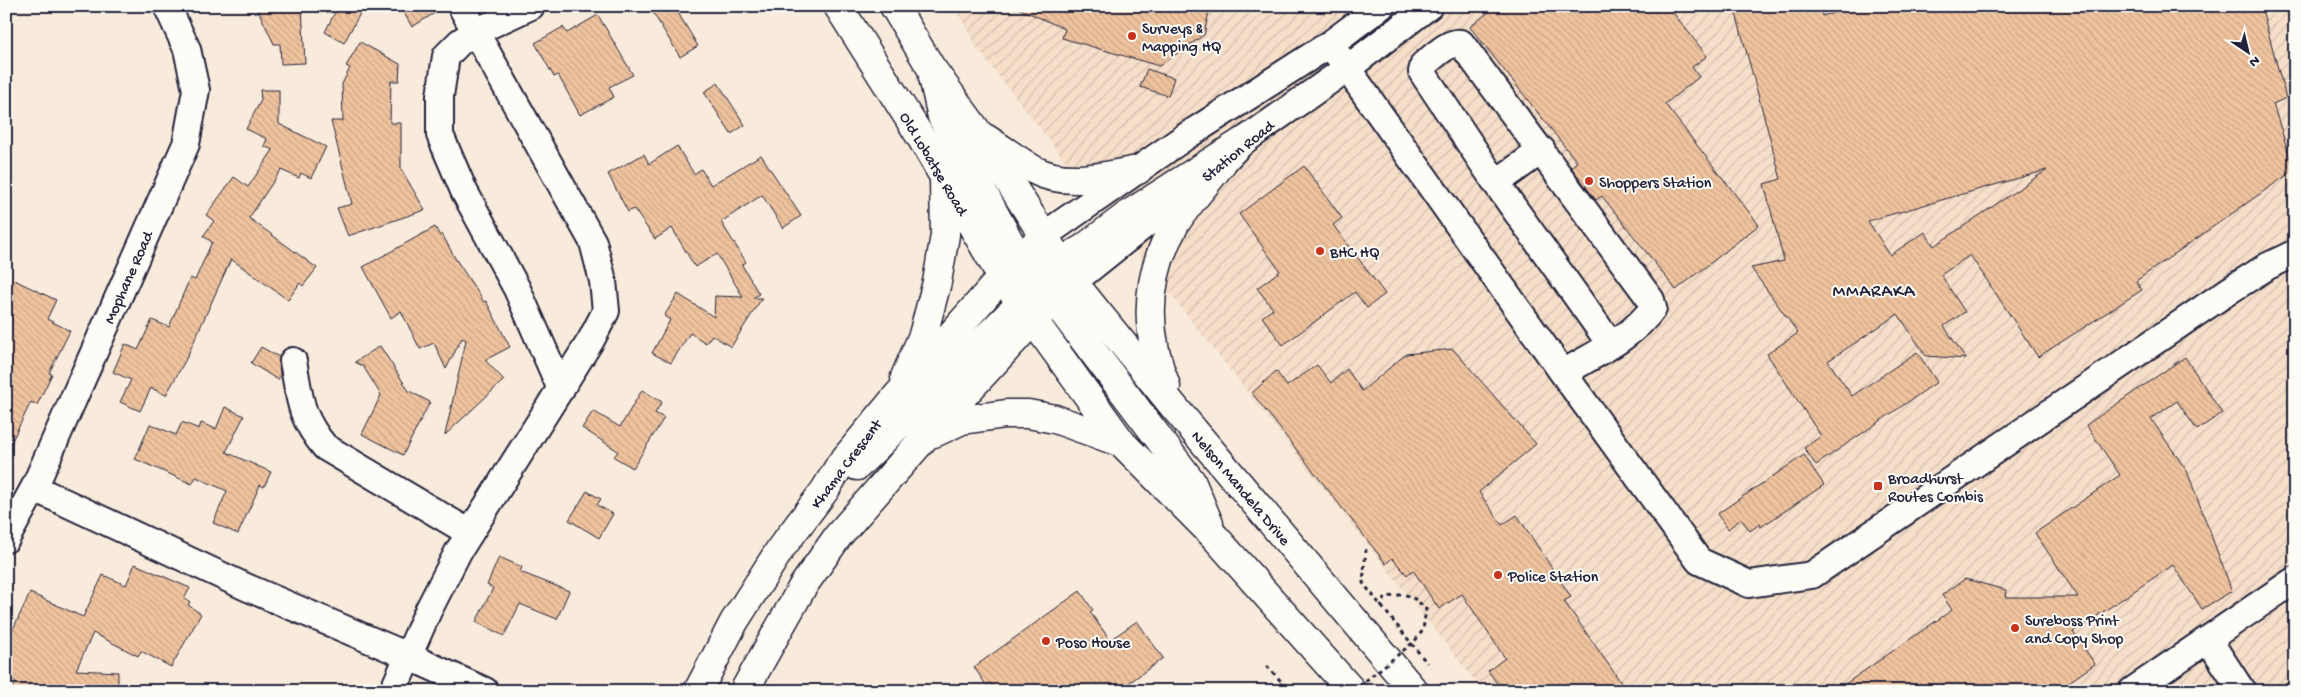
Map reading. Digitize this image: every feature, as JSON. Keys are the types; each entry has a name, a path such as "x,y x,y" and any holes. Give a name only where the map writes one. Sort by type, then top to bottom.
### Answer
{"main road":[{"name":"Old Lobatse Road","path":"838,6 944,177 1038,285"},
{"path":"744,691 803,586 838,536 925,437 1038,285 1042,236 979,134 930,66 894,6"},
{"path":"930,66 942,118 1038,285 1122,443 1215,537 1353,691"},
{"path":"979,134 1036,171 1065,178 1085,179 1138,170"},
{"path":"826,490 864,462 1038,285 1129,214 1242,142"},
{"path":"1174,407 1158,367 1153,348 1150,315 1152,286 1160,252 1176,222 1222,163"},
{"path":"898,395 923,335 937,282 945,235 944,177"},
{"path":"1038,285 1077,328 1191,481 1215,537"},
{"name":"Khama Crescent","path":"698,691 734,622 781,548 826,490 840,465 898,395 1038,285"},
{"name":"Nelson Mandela Drive","path":"1038,285 1174,407 1414,691"},
{"path":"925,437 962,420 1006,414 1028,414 1055,419 1122,443"}],"street":[{"name":"Mophane Road","path":"6,539 34,488 186,144 196,90 187,49 167,6"},
{"path":"393,691 432,603 458,552 591,340 606,311 603,281 593,242 461,6"},
{"path":"1042,236 1138,170 1330,44 1381,6"},
{"name":"Station Road","path":"1038,285 1222,163 1242,142 1348,68 1429,6"},
{"path":"524,8 474,32 460,42 446,56 440,96 440,135 464,190 517,289 561,388"},
{"path":"1563,373 1611,345 1646,318 1653,308 1651,300 1542,150 1461,43 1456,42 1424,64 1422,72 1496,183 1611,345"},
{"path":"1330,44 1699,561 1749,584 1812,574 2230,290 2268,266 2291,255 2295,258"},
{"path":"1496,183 1542,150"},
{"path":"293,361 302,413 324,447 470,533"},
{"path":"34,488 246,587 485,691"},
{"path":"2132,691 2295,580"},
{"path":"2208,639 2242,691"}],"path":[{"path":"1366,549 1363,583 1380,607 1427,663"},
{"path":"1353,691 1415,641 1424,630 1426,609 1414,597 1397,594 1385,598 1380,607"},
{"path":"1267,666 1290,691"},
{"path":"1276,691 1282,683"}],"shaded area":[{"path":"954,6 2295,6 2295,691 1483,691 978,50"}],"building":[{"path":"256,6 302,6 305,63 281,64 280,44 274,44"},
{"path":"338,6 364,6 344,43 325,32"},
{"path":"400,6 446,6 412,27"},
{"path":"649,6 674,6 698,46 680,57"},
{"name":"Surveys & Mapping HQ","path":"1013,6 1210,6 1204,35 1159,66 1062,38 1065,29"},
{"path":"1496,6 1668,6 1707,56 1692,67 1699,77 1665,104 1759,225 1676,290 1602,196 1596,200 1571,167 1577,162 1470,27"},
{"path":"1734,6 1820,6 1822,16 1859,6 2261,6 2286,98 2273,104 2294,170 2136,281 2142,290 2038,357 1970,255 1941,275 1965,312 1944,326 1966,359 1926,356 1898,314 1828,361 1852,396 1917,352 1937,382 1816,465 1804,448 1821,436 1767,354 1798,333 1751,268 1784,261 1764,184 1781,179","holes":["2047,170 1934,246 1925,232 1890,255 1868,221"]},
{"path":"598,15 633,75 609,87 614,97 580,115 558,75 554,77 535,43 563,27 567,33"},
{"path":"360,42 400,64 399,81 391,81 390,123 401,123 401,169 425,210 348,236 337,208 352,204 331,121 343,121 342,84 350,68 346,66"},
{"path":"1147,69 1174,78 1168,96 1140,87"},
{"path":"718,83 745,125 731,134 704,92"},
{"path":"260,90 279,90 279,124 326,147 311,178 301,173 299,178 281,170 249,218 317,268 303,286 300,283 288,300 231,259 186,359 166,395 151,388 140,411 120,402 131,380 113,372 125,344 138,350 152,320 169,327 190,278 195,280 212,242 203,236 214,221 206,215 234,177 248,187 273,150 264,146 267,139 246,129 261,100"},
{"path":"677,146 694,174 701,169 711,185 761,155 801,216 783,228 762,195 721,222 746,262 742,265 759,294 753,298 762,298 731,347 712,335 706,343 690,333 671,363 652,353 670,320 664,316 678,294 714,317 715,296 743,297 717,254 695,267 672,228 655,239 634,209 628,212 608,174 644,154 649,164"},
{"name":"BHC HQ","path":"1304,166 1342,218 1333,225 1385,294 1367,308 1355,292 1283,345 1262,317 1273,309 1257,288 1280,271 1239,214"},
{"path":"435,227 440,236 442,234 455,258 484,302 486,301 510,347 485,360 504,380 445,435 466,340 462,338 446,369 434,343 420,349 401,311 391,318 363,267"},
{"path":"6,276 56,300 47,319 70,331 49,373 52,374 37,405 31,402 6,453"},
{"path":"380,346 409,391 430,402 403,455 362,434 381,395 363,366 355,362"},
{"path":"261,347 279,357 280,375 278,380 251,363"},
{"path":"1453,349 1536,444 1479,492 1502,525 1517,515 1571,597 1564,601 1627,691 1503,691 1488,671 1505,658 1462,594 1439,609 1413,570 1407,575 1392,558 1386,564 1252,393 1276,371 1287,386 1317,365 1331,383 1347,369 1362,391 1406,354"},
{"path":"2185,357 2222,413 2197,430 2177,401 2151,419 2187,471 2232,591 2202,609 2173,565 2073,632 2095,664 2056,691 1835,691 1952,610 1942,595 1965,579 2006,590 2005,597 2078,597 2035,533 2120,475 2086,425"},
{"path":"642,390 662,402 655,413 664,418 633,468 614,457 618,451 582,428 593,411 620,427"},
{"path":"225,407 244,416 226,452 271,472 264,487 260,485 238,534 213,523 227,491 196,477 192,484 135,459 150,424 176,435 182,422 199,429 201,423 216,429"},
{"path":"1804,455 1824,485 1761,527 1760,524 1750,531 1741,519 1728,529 1717,514"},
{"path":"587,491 601,499 597,505 613,514 599,538 569,520"},
{"path":"499,557 522,567 520,572 569,591 557,619 520,604 504,636 476,622 493,588 487,585"},
{"path":"135,564 190,588 184,599 190,602 188,605 201,614 171,667 141,651 138,656 93,633 76,670 118,672 118,691 10,691 16,682 6,676 6,644 30,593 83,617 103,575 126,585"},
{"name":"Poso House","path":"1080,591 1093,610 1090,612 1110,640 1137,621 1163,658 1118,691 996,691 990,683 986,685 974,667"}],"place":[{"name":"Surveys & Mapping HQ","path":"1132,36"},
{"name":"Shoppers Station","path":"1589,181"},
{"name":"BHC HQ","path":"1320,251"},
{"name":"Broadhurst Routes Combis","path":"1878,486"},
{"name":"Police Station","path":"1498,575"},
{"name":"Sureboss Print and Copy Shop","path":"2015,628"},
{"name":"Poso House","path":"1046,641"}],"district":[{"name":"MMARAKA","path":"1874,290"}]}
